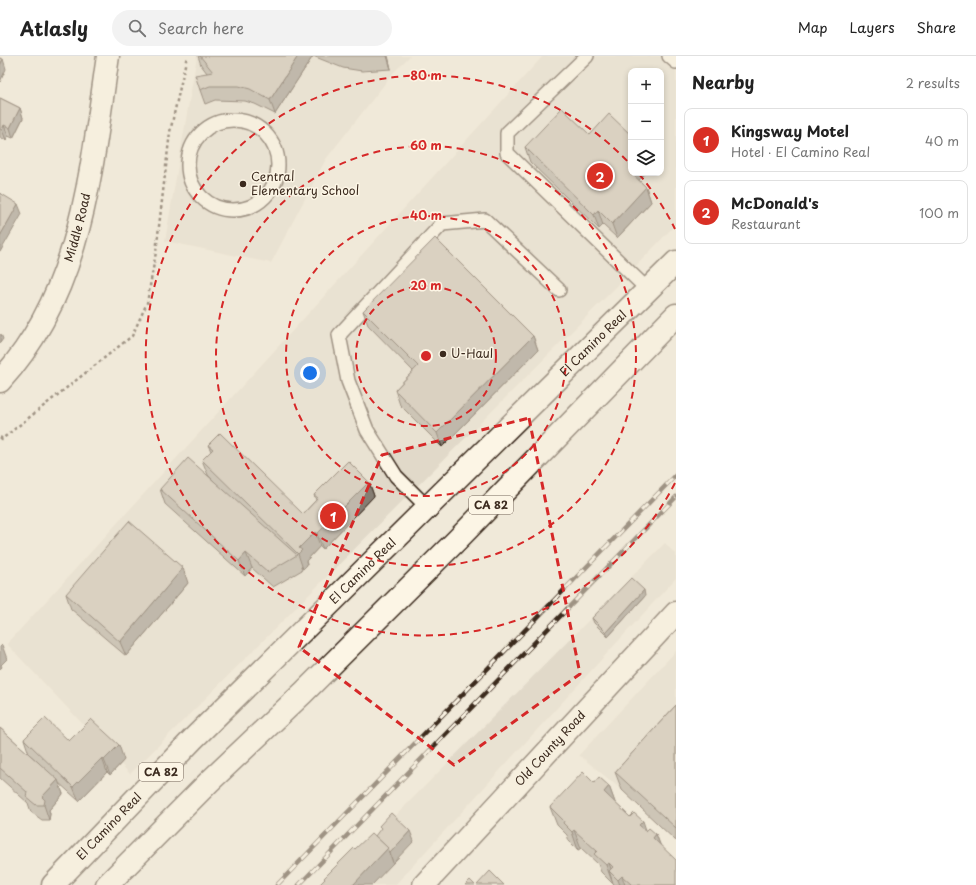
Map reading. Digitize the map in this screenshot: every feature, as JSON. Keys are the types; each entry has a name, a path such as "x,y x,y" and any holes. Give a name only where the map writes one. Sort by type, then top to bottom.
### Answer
{"main road":[{"name":"Middle Road","path":"0,381 42,326 66,270 85,204 108,56"},
{"name":"El Camino Real","path":"53,885 193,739 676,262"},
{"name":"CA 82","path":"107,885 209,782 298,698 446,550 676,315"},
{"name":"Old County Road","path":"424,885 676,613"}],"lane":[{"path":"587,56 507,133 507,153 648,290"},
{"path":"670,56 676,62"},
{"path":"233,120 248,122 260,129 270,140 276,153 278,168 274,182 267,194 256,204 242,209 228,210 213,206 201,197 192,184 188,170 189,154 195,140 205,129 218,122 233,120"},
{"path":"428,508 396,476 367,430 348,381 339,335 442,224 485,220 559,290"}],"path":[{"path":"0,437 2,439 132,336 147,303 156,252 170,132 187,56"}],"highlighted area":[{"path":"529,418 580,674 454,765 299,647 382,455"}],"shaded area":[{"name":"Central Elementary School","path":"197,56 410,56 394,72 326,159 271,263 165,241"},
{"path":"543,56 676,56 676,224 617,286 130,774 7,644"},
{"path":"665,543 676,555 676,578 395,885 327,885"},
{"path":"676,651 676,841 622,790 579,755"}],"building":[{"path":"200,56 298,56 270,100 250,89 239,86 210,86 200,90 195,75 213,72"},
{"path":"0,58 3,59 0,65"},
{"path":"0,98 20,108 10,128 4,125 2,130 0,129"},
{"path":"562,108 590,135 609,114 628,132 628,176 634,176 646,187 612,224 598,210 594,215 525,147"},
{"path":"0,193 18,204 0,236"},
{"path":"435,238 533,336 437,433 395,390 418,366 363,311"},
{"path":"220,433 303,514 318,498 314,495 348,461 369,482 317,534 315,532 299,548 302,550 298,554 202,460 213,449 208,445"},
{"path":"188,458 297,555 268,572 246,553 239,561 160,489"},
{"path":"129,521 183,568 120,642 66,594"},
{"path":"631,578 644,590 606,632 592,618"},
{"path":"676,705 676,828 615,772"},
{"path":"45,718 69,741 91,719 119,745 104,760 102,758 73,787 24,739"},
{"path":"0,728 58,780 42,797 45,800 44,805 36,805 26,797 27,792 0,768"},
{"path":"583,772 594,783 599,777 609,786 604,792 630,817 634,813 643,821 639,825 646,831 649,828 656,834 653,838 676,860 676,885 632,885 622,876 618,880 609,871 613,867 609,863 606,865 594,854 597,851 574,830 572,832 563,823 564,821 550,807"},
{"path":"391,813 410,831 390,853 388,848 375,836 381,828 379,826"},
{"path":"372,833 388,848 353,885 319,885 354,848 355,849"},
{"path":"490,871 504,885 477,885"},
{"path":"470,880 475,885 465,885"}],"railway":[{"path":"277,885 676,475"},
{"path":"299,885 676,497"}],"place":[{"name":"McDonald's","path":"600,176"},
{"name":"Central Elementary School","path":"243,184"},
{"name":"U-Haul","path":"443,354"},
{"name":"Kingsway Motel","path":"333,516"}]}
